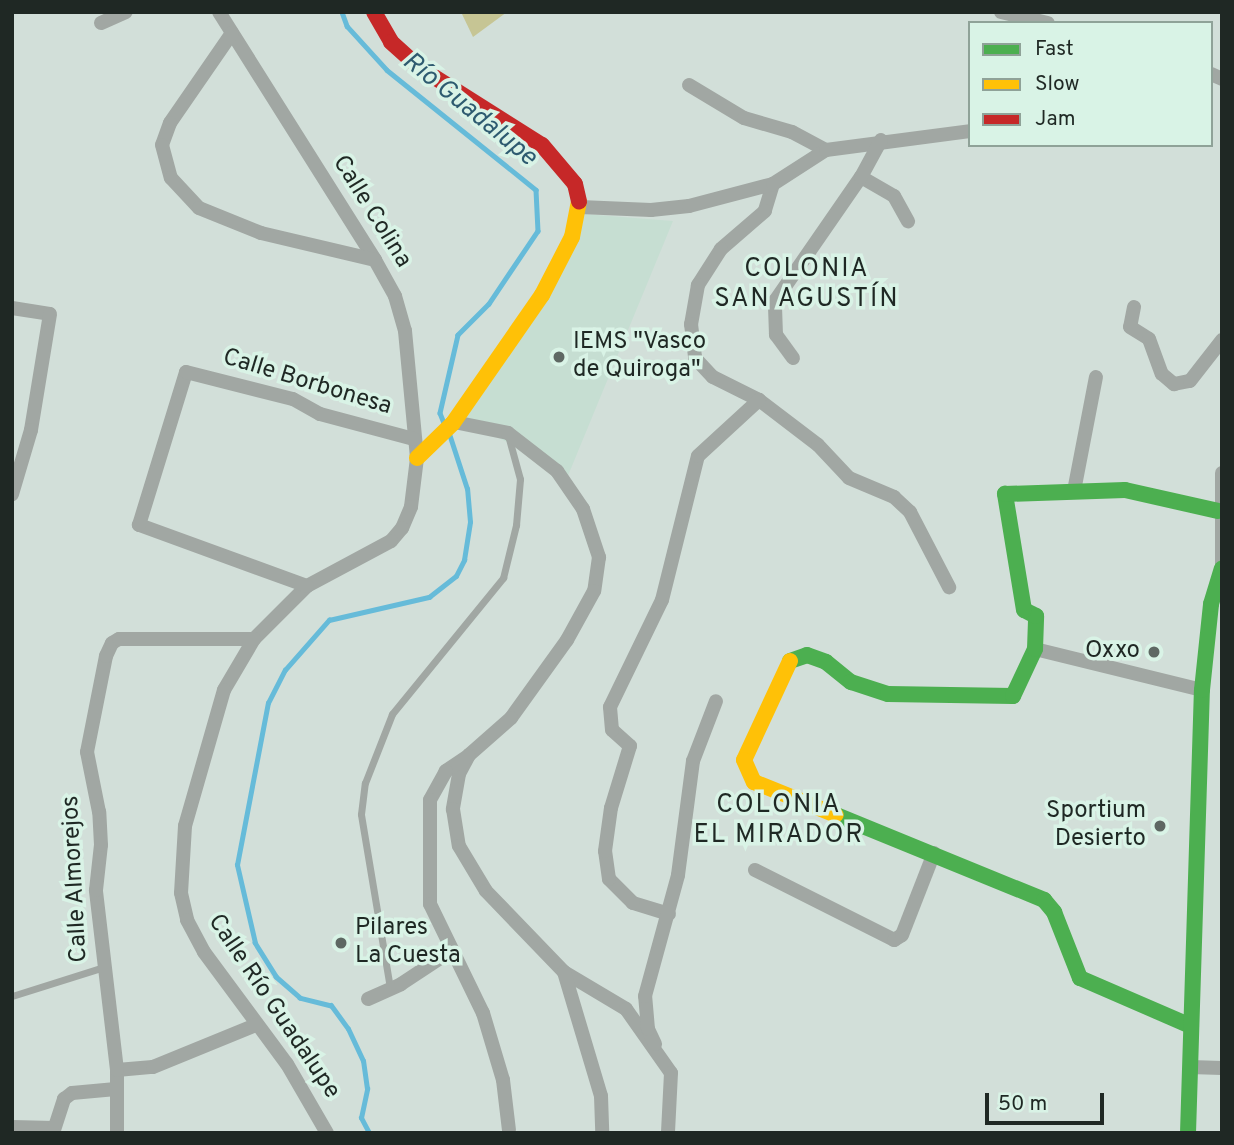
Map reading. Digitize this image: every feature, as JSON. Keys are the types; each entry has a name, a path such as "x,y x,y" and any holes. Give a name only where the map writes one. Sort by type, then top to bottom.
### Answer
{"street":[{"path":"101,23 126,12"},
{"name":"Calle Colina","path":"219,12 395,296 405,331 417,458"},
{"path":"374,12 391,42 420,68 542,145 575,184 580,206 572,237 542,295 453,422 417,458"},
{"path":"1001,12 1039,21"},
{"path":"232,33 170,124 162,145 171,178 200,208 261,233 375,260"},
{"path":"689,85 744,118 792,132 826,150"},
{"path":"580,206 652,210 773,184 826,150 881,140 968,131"},
{"path":"793,358 776,335 775,302 861,177 881,140"},
{"path":"861,177 894,196 908,221"},
{"path":"773,184 765,211 721,249 698,285 691,324 695,358 712,376 759,400 818,445 849,478 894,497 910,512 949,587"},
{"path":"1134,307 1130,327 1149,339 1162,374 1174,384 1190,381 1222,340"},
{"path":"12,308 50,314 31,430 12,494"},
{"name":"Calle Borbonesa","path":"307,586 139,525 186,372 293,399 320,414 414,439"},
{"path":"1074,492 1096,377"},
{"path":"670,914 633,902 609,878 605,851 611,808 630,746 612,730 610,707 662,600 698,456 759,400"},
{"path":"453,422 508,433 557,471 583,509 599,557 594,591 568,640 511,718 469,755 446,771 430,800 430,904 450,951 483,1013 503,1080 509,1130"},
{"name":"Calle Río Guadalupe","path":"327,1133 287,1064 204,952 187,920 181,893 185,826 224,690 254,639 307,586 391,541 411,508 417,458"},
{"path":"1188,1133 1202,690 1211,604 1222,570 1218,511 1222,473"},
{"path":"1191,1026 1080,978 1050,905 934,853 754,782 746,772 744,760 788,663 807,654 826,662 851,682 888,694 1013,696 1024,684 1035,649 1036,616 1024,610 1006,494 1125,490 1218,511"},
{"name":"Calle Almorejos","path":"117,1133 117,1070 96,890 101,845 99,812 87,752 108,649 119,639 150,636 254,639"},
{"path":"1035,649 1202,690"},
{"path":"668,1133 671,1078 648,1029 645,996 670,914 693,761 716,701"},
{"path":"469,755 459,774 453,809 459,846 486,891 564,972 626,1009 671,1078"},
{"path":"755,870 894,940 902,935 934,853"},
{"path":"368,999 390,989 450,951"},
{"path":"564,972 598,1085 602,1133"},
{"path":"117,1070 153,1067 256,1025"},
{"path":"1190,1067 1222,1068"},
{"path":"12,1127 53,1130 64,1099 72,1093 117,1089"}],"lane":[{"path":"390,989 361,814 365,783 392,714 503,578 516,525 520,479 508,433"},
{"path":"12,996 104,967"}],"shaded area":[{"path":"461,12 507,12 473,37"},
{"name":"IEMS \"Vasco de Quiroga\"","path":"584,214 673,221 567,478 559,467 459,419"}],"waterway":[{"name":"Río Guadalupe","path":"342,12 347,26 387,70 536,190 538,231 489,304 458,335 440,413 444,423"},
{"name":"Río Guadalupe","path":"369,1133 361,1118 367,1089 363,1061 348,1029 331,1006 300,998 276,977 255,943 237,865 268,703 285,670 329,620 429,597 456,576 464,560 470,522 467,489 449,434"}],"traffic: fast":[{"path":"790,661 807,655 826,662 851,682 888,694 1013,696 1035,649 1036,616 1024,610 1005,494 1125,490 1218,511"},
{"path":"1188,1133 1202,690 1211,604 1222,569"},
{"path":"836,815 1044,900 1054,912 1080,978 1191,1026"}],"traffic: slow":[{"path":"417,458 453,423 542,295 572,237 579,202"},
{"path":"790,661 744,760 754,782 836,815"}],"traffic: jam":[{"path":"374,12 391,42 420,68 542,145 575,184 579,202"}],"place":[{"name":"IEMS \"Vasco de Quiroga\"","path":"559,357"},
{"name":"Oxxo","path":"1154,652"},
{"name":"Sportium Desierto","path":"1160,826"},
{"name":"Pilares La Cuesta","path":"341,943"}],"district":[{"name":"COLONIA SAN AGUSTÍN","path":"807,285"},
{"name":"COLONIA EL MIRADOR","path":"779,821"}]}
